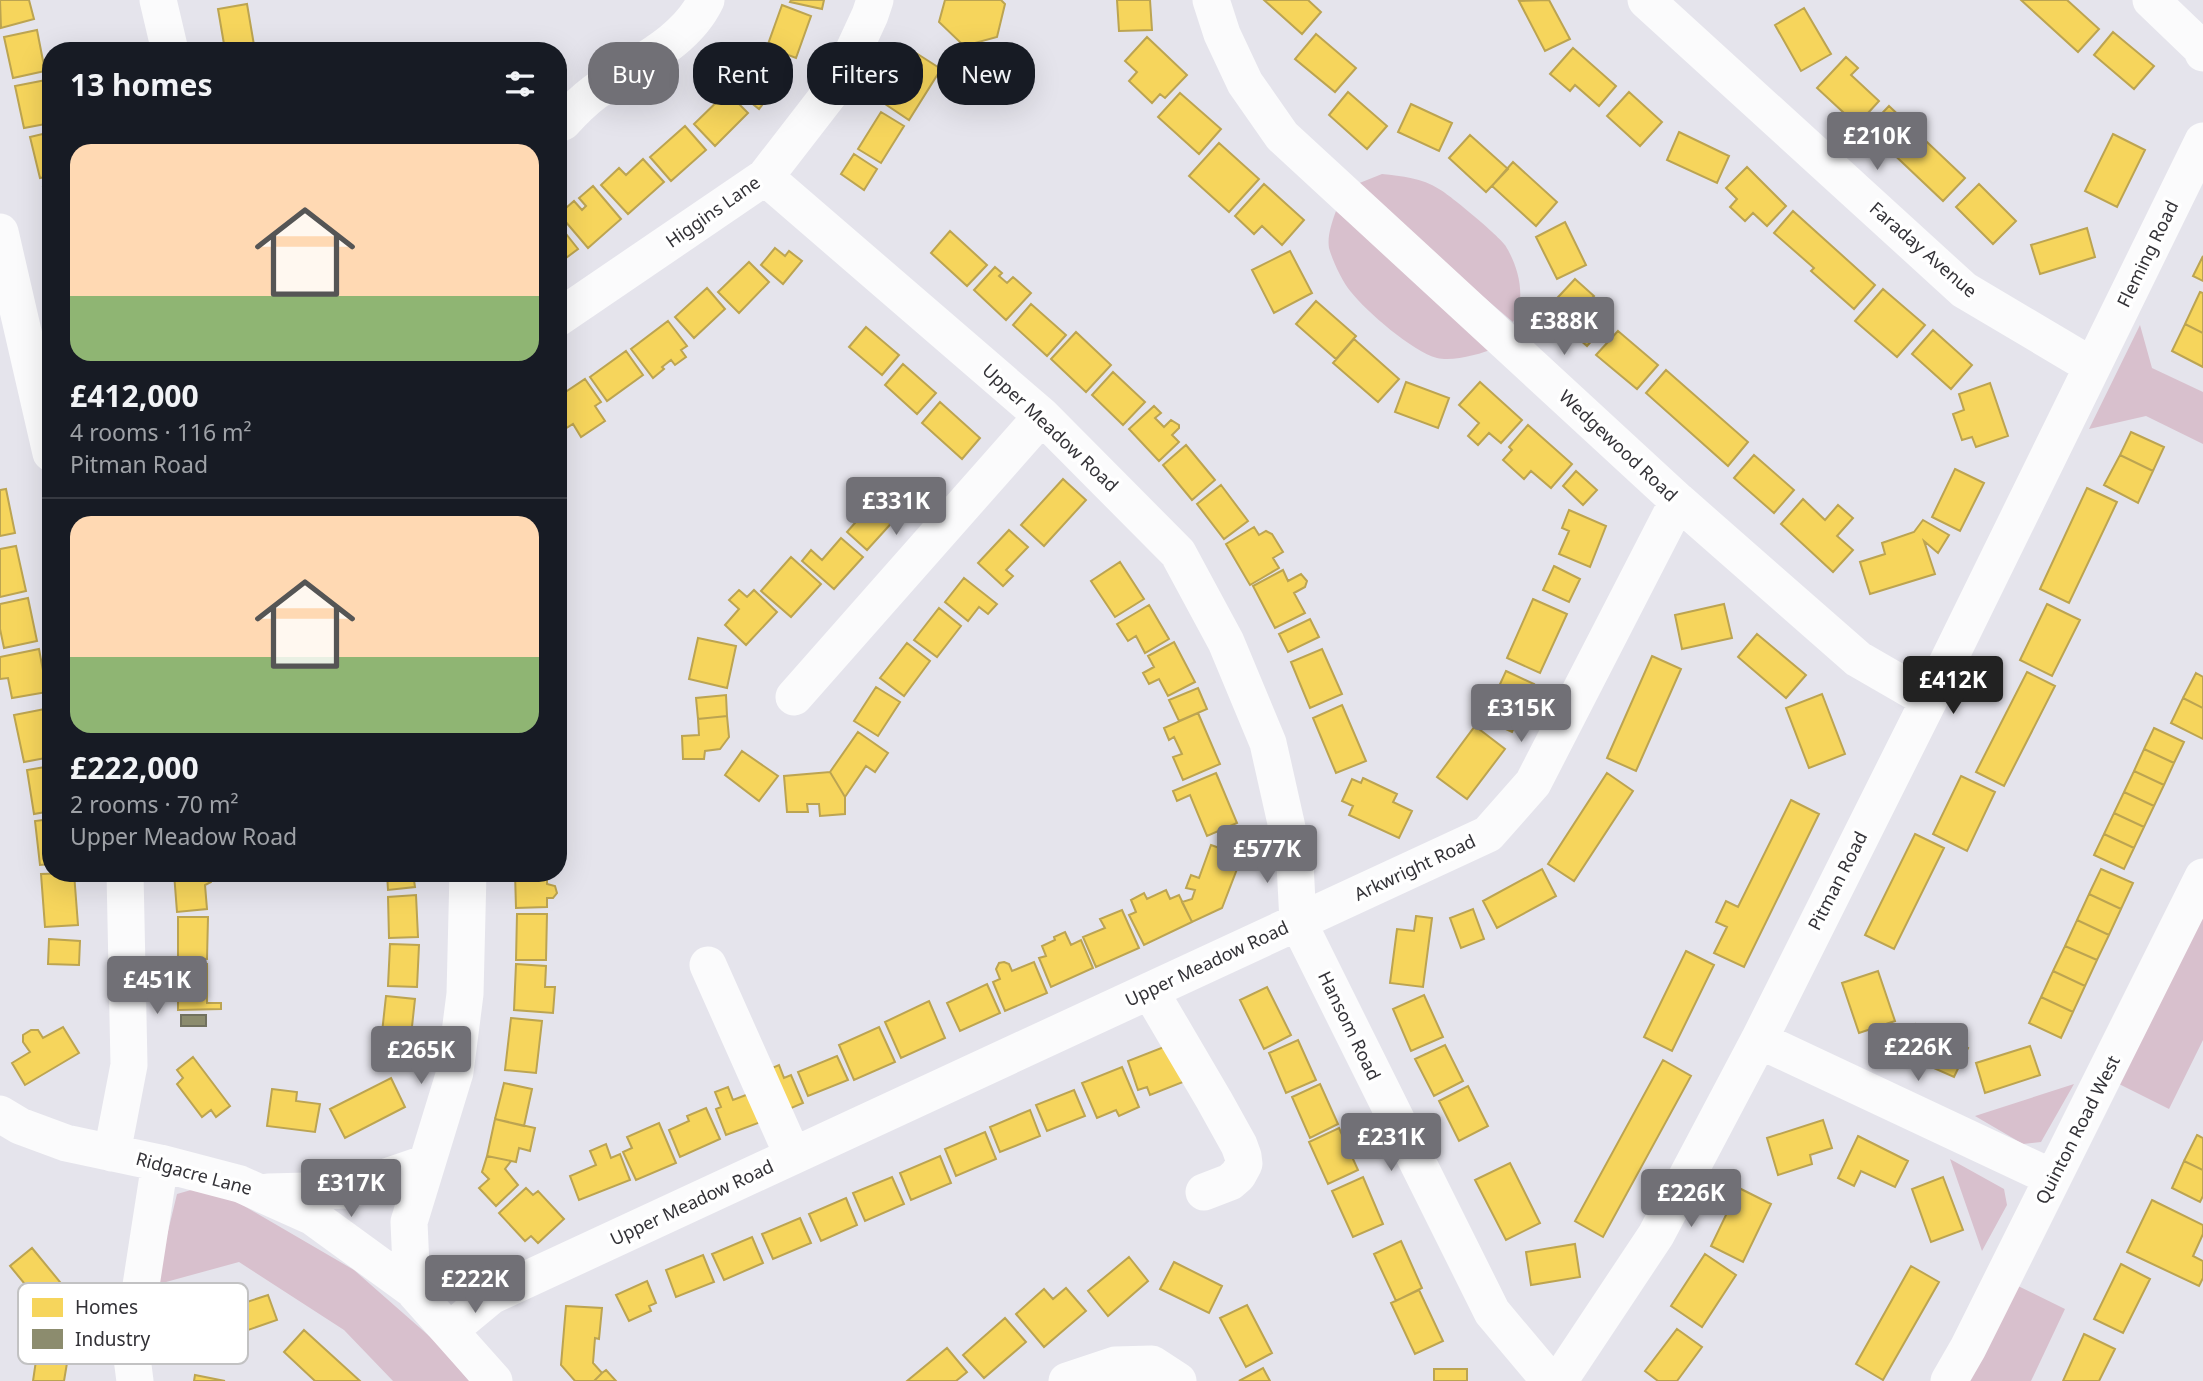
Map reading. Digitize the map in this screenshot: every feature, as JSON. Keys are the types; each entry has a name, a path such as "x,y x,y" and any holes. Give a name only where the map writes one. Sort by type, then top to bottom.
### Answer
{"street":[{"path":"158,0 168,42"},
{"path":"567,118 594,93 647,60 685,29 699,15 706,0"},
{"name":"Higgins Lane","path":"567,312 765,177 840,80 875,0"},
{"name":"Wedgewood Road","path":"1212,0 1222,34 1245,83 1282,136 1678,501 1858,659 1929,700"},
{"name":"Faraday Avenue","path":"1646,0 1964,290 2092,366"},
{"path":"2151,0 2203,53"},
{"name":"Fleming Road","path":"2092,366 2203,141"},
{"name":"Upper Meadow Road","path":"450,1329 491,1296 1298,922 1295,863 1268,743 1226,642 1178,553 1042,416 765,177"},
{"path":"0,232 42,414"},
{"name":"Pitman Road","path":"1559,1381 1656,1235 1759,1040 2092,366"},
{"path":"794,696 1042,416"},
{"name":"Arkwright Road","path":"1298,922 1488,834 1533,783 1678,501"},
{"name":"Quinton Road West","path":"1949,1381 2121,1045 2203,877"},
{"path":"112,1153 129,1065 125,882"},
{"path":"412,1289 409,1222 455,1072 465,994 468,882"},
{"name":"Hansom Road","path":"1298,922 1492,1312 1550,1381"},
{"path":"708,965 793,1156"},
{"path":"1150,991 1214,1100 1243,1156 1244,1164 1238,1175 1230,1182 1204,1192"},
{"path":"1759,1040 2053,1178"},
{"name":"Ridgacre Lane","path":"0,1114 20,1126 66,1143 240,1184 313,1217 412,1289 494,1381"},
{"path":"141,1283 160,1163"},
{"path":"260,1192 348,1190 427,1163"},
{"path":"1067,1381 1115,1364 1152,1364 1178,1381"}],"shaded area":[{"path":"1382,174 1412,178 1432,185 1485,225 1505,245 1520,283 1520,303 1513,322 1352,186"},
{"path":"1336,211 1495,348 1459,358 1437,358 1416,348 1378,320 1351,292 1333,259 1329,239"},
{"path":"2140,325 2152,368 2203,392 2203,444 2146,416 2089,429"},
{"path":"2203,909 2203,1040 2169,1109 2117,1083"},
{"path":"2074,1084 2041,1142 2023,1144 1975,1116"},
{"path":"1950,1159 2004,1189 2007,1205 1982,1251"},
{"path":"198,1188 239,1203 354,1270 436,1342 469,1381 393,1381 344,1330 239,1262 155,1283 177,1194"},
{"path":"2016,1285 2065,1309 2031,1381 1964,1381"}],"building: Homes":[{"path":"0,0 29,0 34,19 1,28"},
{"path":"824,0 822,9 790,2"},
{"path":"945,0 1001,0 1005,4 997,37 979,42 960,42 939,22"},
{"path":"1117,0 1150,0 1152,30 1119,31"},
{"path":"1264,0 1308,0 1321,12 1302,34"},
{"path":"1549,0 1570,39 1545,51 1519,1"},
{"path":"2021,0 2067,0 2099,29 2078,52"},
{"path":"247,4 253,42 224,42 218,9"},
{"path":"782,5 811,16 796,58 793,57 793,42 769,42"},
{"path":"1804,8 1831,54 1801,71 1775,25"},
{"path":"37,30 42,72 13,78 4,37"},
{"path":"2113,32 2154,66 2134,89 2094,55"},
{"path":"1316,34 1356,68 1335,92 1295,59"},
{"path":"1147,37 1187,75 1165,98 1160,94 1152,103 1129,81 1137,72 1125,61"},
{"path":"1573,48 1616,86 1599,106 1575,85 1570,91 1550,74"},
{"path":"923,57 937,66 937,75 923,98"},
{"path":"1846,57 1858,68 1851,75 1879,101 1857,125 1817,88"},
{"path":"42,81 42,125 24,128 15,86"},
{"path":"1348,92 1387,126 1367,149 1329,115"},
{"path":"1629,92 1662,122 1640,146 1607,116"},
{"path":"1180,93 1221,129 1199,154 1158,117"},
{"path":"1411,104 1452,123 1439,151 1398,132"},
{"path":"714,105 740,105 748,113 715,146 694,124"},
{"path":"886,105 918,105 909,120"},
{"path":"1889,106 1965,178 1943,201 1867,129"},
{"path":"881,112 904,126 881,163 858,149"},
{"path":"685,126 706,150 671,181 650,157"},
{"path":"1679,132 1729,156 1717,183 1667,160"},
{"path":"42,134 42,178 40,178 30,137"},
{"path":"2113,134 2145,150 2117,207 2085,191"},
{"path":"1470,135 1508,169 1486,192 1449,158"},
{"path":"1219,143 1259,179 1229,212 1189,176"},
{"path":"854,154 877,169 864,190 841,174"},
{"path":"643,159 664,182 628,214 601,185 619,168 626,175"},
{"path":"1513,162 1557,202 1536,226 1492,186"},
{"path":"1747,167 1786,206 1767,226 1753,213 1745,221 1730,207 1737,199 1726,188"},
{"path":"1264,184 1304,220 1282,245 1262,226 1254,234 1235,216"},
{"path":"1979,184 2016,221 1993,244 1956,207"},
{"path":"593,186 621,219 588,248 567,223 567,207 574,201 582,210 586,206 579,198"},
{"path":"1793,211 1875,285 1854,309 1811,271 1814,268 1774,233"},
{"path":"1565,222 1586,265 1557,279 1536,237"},
{"path":"2087,228 2095,257 2040,274 2031,245"},
{"path":"950,231 987,265 967,286 931,253"},
{"path":"567,235 578,249 567,257"},
{"path":"775,248 785,256 789,251 802,261 783,284 761,265"},
{"path":"1290,251 1312,293 1274,313 1252,270"},
{"path":"2203,256 2203,281 2193,276"},
{"path":"749,262 769,282 739,313 718,292"},
{"path":"995,267 1002,273 999,276 1007,283 1013,277 1031,293 1006,320 974,290"},
{"path":"1575,279 1594,296 1585,306 1606,325 1587,346 1546,310"},
{"path":"707,288 725,309 694,338 675,317"},
{"path":"1883,289 1925,325 1897,357 1855,321"},
{"path":"2200,292 2203,293 2203,333 2185,324"},
{"path":"1316,301 1356,336 1336,359 1296,324"},
{"path":"1031,304 1066,335 1047,356 1013,325"},
{"path":"668,321 687,346 681,350 686,357 675,365 671,360 653,378 631,349"},
{"path":"2185,324 2203,333 2203,367 2172,351"},
{"path":"866,327 899,355 882,375 849,347"},
{"path":"1933,330 1972,365 1951,389 1912,354"},
{"path":"1618,331 1658,365 1637,389 1596,355"},
{"path":"1076,332 1111,365 1086,392 1051,359"},
{"path":"1354,339 1399,379 1378,402 1333,363"},
{"path":"626,351 643,375 607,401 590,377"},
{"path":"903,364 936,393 917,414 885,385"},
{"path":"1666,370 1748,442 1728,466 1646,393"},
{"path":"1113,372 1145,402 1123,425 1092,395"},
{"path":"585,379 601,402 595,406 605,421 581,437 573,424 567,428 567,391"},
{"path":"1406,382 1449,398 1438,428 1395,412"},
{"path":"1480,382 1522,420 1501,443 1489,433 1478,445 1468,436 1479,423 1459,405"},
{"path":"1990,383 2008,436 1976,447 1972,437 1962,440 1953,414 1964,410 1959,394"},
{"path":"940,402 980,438 962,459 922,423"},
{"path":"1154,406 1161,413 1155,418 1164,427 1171,420 1179,425 1172,435 1179,442 1159,461 1129,429"},
{"path":"1528,425 1572,464 1551,488 1531,471 1524,479 1503,460 1512,450 1509,447"},
{"path":"2131,432 2164,447 2153,471 2120,455"},
{"path":"1186,445 1215,480 1192,500 1163,465"},
{"path":"1754,455 1794,490 1774,513 1734,478"},
{"path":"2120,455 2153,471 2138,503 2104,485"},
{"path":"1955,469 1984,483 1960,531 1932,517"},
{"path":"1576,471 1597,490 1583,505 1563,486"},
{"path":"1063,479 1086,500 1044,546 1021,525"},
{"path":"1221,485 1248,521 1224,539 1197,504"},
{"path":"2087,488 2117,502 2069,603 2040,589"},
{"path":"6,489 15,533 0,536 0,490"},
{"path":"876,499 897,517 867,550 847,532"},
{"path":"1803,499 1825,520 1838,505 1853,518 1837,536 1853,550 1833,572 1781,524"},
{"path":"1569,510 1606,526 1590,567 1559,554 1569,531 1562,528"},
{"path":"1923,520 1949,535 1938,553 1924,541 1935,574 1870,594 1860,562 1885,554 1882,543 1914,532"},
{"path":"1254,527 1259,535 1266,531 1272,534 1283,552 1273,558 1279,568 1250,585 1226,544"},
{"path":"1009,530 1028,547 1006,570 1013,576 1003,586 978,563"},
{"path":"841,538 863,557 834,589 802,561 811,550 822,560"},
{"path":"16,546 26,591 0,597 0,549"},
{"path":"791,557 821,584 791,617 761,591"},
{"path":"1120,562 1144,599 1115,617 1091,581"},
{"path":"1554,566 1580,579 1569,602 1543,590"},
{"path":"1283,570 1288,581 1301,574 1307,581 1305,587 1294,593 1305,613 1275,628 1253,586"},
{"path":"964,578 997,604 988,614 979,607 968,621 945,602"},
{"path":"739,590 747,597 754,590 777,612 746,645 725,625 739,609 729,600"},
{"path":"28,598 37,641 4,648 0,629 0,604"},
{"path":"1533,599 1567,614 1540,673 1507,658"},
{"path":"1724,604 1732,638 1682,649 1675,615"},
{"path":"2047,604 2080,620 2052,676 2020,660"},
{"path":"1149,605 1169,639 1145,653 1136,636 1128,641 1117,624"},
{"path":"939,608 961,626 937,657 914,640"},
{"path":"1310,619 1319,637 1288,652 1279,634"},
{"path":"1757,634 1806,675 1786,698 1738,657"},
{"path":"698,638 736,646 727,688 689,679"},
{"path":"1174,642 1195,682 1168,696 1159,679 1149,684 1143,673 1154,667 1148,656"},
{"path":"907,643 930,661 904,696 880,678"},
{"path":"39,649 42,693 12,698 8,678 0,679 0,657"},
{"path":"1322,649 1342,694 1310,708 1291,662"},
{"path":"1652,656 1681,669 1636,771 1607,758"},
{"path":"1506,671 1534,684 1512,732 1484,719"},
{"path":"2027,672 2055,686 2004,786 1976,772"},
{"path":"2196,673 2203,677 2203,708 2183,698"},
{"path":"876,687 900,702 878,736 854,721"},
{"path":"1198,688 1207,709 1179,721 1169,700"},
{"path":"1822,694 1845,754 1809,768 1786,708"},
{"path":"726,695 727,716 698,719 696,698"},
{"path":"2183,698 2203,708 2203,739 2171,723"},
{"path":"1342,705 1366,761 1336,773 1313,718"},
{"path":"42,710 42,759 24,762 14,715"},
{"path":"1198,713 1220,764 1183,780 1173,757 1182,754 1174,737 1169,740 1164,728"},
{"path":"727,716 729,737 720,749 705,751 704,759 683,759 682,736 699,735 698,719"},
{"path":"1475,726 1505,749 1467,799 1437,777"},
{"path":"2154,728 2184,742 2174,763 2144,749"},
{"path":"858,732 888,753 875,772 866,766 845,797 830,772"},
{"path":"2144,749 2174,763 2164,785 2134,771"},
{"path":"742,751 778,776 759,801 725,775"},
{"path":"42,768 42,813 34,814 27,770"},
{"path":"2134,771 2164,785 2154,806 2124,792"},
{"path":"830,772 845,797 845,814 820,816 819,804 807,804 808,812 787,812 784,776"},
{"path":"1216,773 1237,823 1207,836 1190,795 1177,801 1173,791"},
{"path":"1607,773 1633,791 1574,881 1548,864"},
{"path":"1961,776 1995,792 1967,851 1933,834"},
{"path":"1363,778 1397,794 1393,802 1412,811 1399,838 1349,815 1353,806 1342,801 1352,779 1361,783"},
{"path":"2124,792 2154,806 2144,827 2114,813"},
{"path":"1791,800 1819,814 1744,967 1714,953 1727,927 1716,922 1726,901 1738,907"},
{"path":"2114,813 2144,827 2134,848 2104,834"},
{"path":"42,820 42,865 40,865 35,821"},
{"path":"1915,834 1944,848 1894,949 1865,935"},
{"path":"2104,834 2134,848 2124,869 2094,855"},
{"path":"1211,845 1242,856 1222,908 1192,922 1182,902 1192,899 1195,890 1186,888 1191,875 1199,878"},
{"path":"1542,869 1556,896 1497,928 1483,901"},
{"path":"2101,869 2133,883 2121,909 2089,894"},
{"path":"41,874 42,882 75,882 78,925 45,927"},
{"path":"175,882 211,882 205,885 207,909 177,912"},
{"path":"388,882 414,882 415,887 388,890"},
{"path":"515,882 547,882 555,886 557,893 553,898 547,898 547,907 516,908"},
{"path":"1166,890 1170,899 1179,895 1192,922 1144,945 1129,915 1136,912 1131,900 1144,893 1147,899"},
{"path":"2089,894 2121,909 2109,935 2077,920"},
{"path":"416,895 418,937 389,938 388,897"},
{"path":"1473,909 1484,939 1461,948 1450,918"},
{"path":"1122,910 1139,948 1096,967 1083,937 1105,928 1100,919"},
{"path":"517,914 547,914 546,960 516,960"},
{"path":"1416,916 1432,918 1423,987 1390,983 1397,929 1414,931"},
{"path":"178,917 208,917 207,959 178,958"},
{"path":"2077,920 2109,935 2097,960 2065,946"},
{"path":"1065,932 1071,945 1081,940 1093,968 1051,987 1039,958 1046,956 1042,946"},
{"path":"49,939 80,941 79,965 48,964"},
{"path":"390,944 419,945 417,987 388,986"},
{"path":"2065,946 2097,960 2085,986 2053,971"},
{"path":"1686,951 1714,965 1672,1051 1644,1037"},
{"path":"1034,962 1047,993 1005,1011 993,982 1000,979 996,969 999,963 1009,964 1012,971"},
{"path":"178,964 207,964 207,1003 221,1003 221,1009 178,1010"},
{"path":"516,964 546,966 545,987 555,987 553,1013 514,1010"},
{"path":"1878,971 1895,1021 1859,1033 1842,983"},
{"path":"2053,971 2085,986 2073,1012 2041,997"},
{"path":"987,984 1000,1013 960,1031 947,1003"},
{"path":"1267,987 1291,1035 1264,1049 1240,1000"},
{"path":"1424,995 1443,1037 1411,1051 1393,1009"},
{"path":"386,996 415,999 409,1054 380,1051"},
{"path":"2041,997 2073,1012 2061,1038 2029,1023"},
{"path":"929,1001 945,1038 901,1058 885,1022"},
{"path":"511,1018 542,1021 536,1073 505,1070"},
{"path":"1916,1024 1968,1048 1954,1077 1902,1054"},
{"path":"63,1027 79,1053 25,1085 12,1063 30,1052 23,1042 23,1035 31,1030 38,1030 43,1038"},
{"path":"879,1027 895,1062 854,1080 839,1045"},
{"path":"1298,1040 1316,1080 1286,1093 1269,1053"},
{"path":"1169,1045 1183,1082 1150,1095 1147,1087 1138,1090 1128,1061"},
{"path":"1445,1045 1463,1081 1434,1096 1415,1059"},
{"path":"2030,1046 2040,1075 1985,1093 1976,1063"},
{"path":"837,1056 848,1080 808,1096 798,1072"},
{"path":"193,1057 230,1106 216,1117 211,1110 202,1117 177,1084 183,1078 177,1070"},
{"path":"1663,1060 1691,1076 1603,1237 1575,1221"},
{"path":"779,1065 784,1078 791,1075 803,1103 782,1112 765,1071"},
{"path":"1122,1067 1139,1107 1119,1116 1116,1110 1097,1118 1082,1083"},
{"path":"391,1078 405,1107 345,1138 330,1109"},
{"path":"504,1083 532,1089 524,1126 495,1119"},
{"path":"1320,1084 1338,1124 1310,1138 1292,1097"},
{"path":"1468,1086 1488,1126 1459,1141 1439,1101"},
{"path":"728,1087 733,1100 746,1095 766,1120 726,1135 716,1109 721,1107 715,1092"},
{"path":"272,1089 297,1092 296,1101 320,1104 315,1132 267,1126"},
{"path":"1074,1090 1085,1116 1047,1131 1036,1105"},
{"path":"706,1108 720,1139 680,1157 669,1130 689,1121 687,1116"},
{"path":"1030,1110 1040,1136 1000,1152 990,1127"},
{"path":"495,1119 535,1128 530,1151 519,1148 516,1162 487,1156"},
{"path":"1823,1120 1832,1148 1810,1155 1812,1164 1778,1175 1767,1138"},
{"path":"659,1123 676,1163 636,1180 623,1152 632,1148 627,1137"},
{"path":"1339,1128 1358,1170 1328,1184 1309,1142"},
{"path":"985,1132 996,1159 956,1176 945,1149"},
{"path":"2197,1135 2203,1138 2203,1170 2184,1161"},
{"path":"1858,1136 1908,1161 1895,1187 1861,1171 1854,1186 1838,1178"},
{"path":"606,1144 611,1158 620,1154 630,1180 579,1200 570,1176 596,1165 590,1151"},
{"path":"487,1156 511,1161 505,1169 518,1185 496,1206 479,1188 489,1179 482,1172"},
{"path":"940,1156 951,1183 911,1200 900,1173"},
{"path":"2184,1161 2203,1170 2203,1196 2200,1202 2172,1188"},
{"path":"1510,1163 1540,1223 1506,1240 1475,1180"},
{"path":"892,1177 904,1204 865,1221 853,1193"},
{"path":"1363,1177 1383,1224 1353,1237 1332,1191"},
{"path":"1943,1177 1963,1230 1931,1242 1912,1189"},
{"path":"526,1188 533,1195 538,1191 564,1219 538,1243 531,1236 525,1241 499,1213"},
{"path":"1739,1188 1771,1204 1743,1262 1711,1246"},
{"path":"846,1198 857,1225 821,1241 809,1214"},
{"path":"2152,1200 2203,1225 2203,1234 2193,1256 2203,1261 2203,1278 2199,1286 2127,1252"},
{"path":"800,1218 811,1243 773,1259 762,1234"},
{"path":"752,1237 763,1263 724,1280 712,1254"},
{"path":"1401,1241 1422,1288 1396,1301 1374,1254"},
{"path":"1575,1244 1580,1277 1531,1285 1526,1252"},
{"path":"32,1248 61,1283 24,1283 10,1266"},
{"path":"1705,1254 1736,1275 1702,1327 1671,1306"},
{"path":"703,1255 714,1282 676,1297 666,1270"},
{"path":"1129,1257 1148,1281 1108,1316 1088,1291"},
{"path":"1174,1262 1222,1286 1209,1313 1160,1289"},
{"path":"2121,1264 2150,1279 2123,1333 2094,1319"},
{"path":"1911,1266 1939,1282 1883,1380 1856,1364"},
{"path":"647,1281 656,1303 649,1306 651,1311 629,1321 616,1295"},
{"path":"1066,1288 1086,1311 1044,1347 1016,1314 1044,1289 1053,1299"},
{"path":"1419,1290 1443,1341 1415,1354 1391,1303"},
{"path":"268,1295 277,1320 248,1330 248,1302"},
{"path":"1247,1305 1272,1353 1246,1367 1220,1318"},
{"path":"566,1306 602,1308 593,1363 602,1373 594,1381 575,1381 561,1365"},
{"path":"1005,1318 1026,1342 984,1378 963,1355"},
{"path":"1677,1329 1702,1347 1677,1381 1658,1381 1645,1371"},
{"path":"304,1330 360,1381 315,1381 284,1352"},
{"path":"2084,1334 2115,1349 2099,1381 2063,1381"},
{"path":"947,1348 967,1372 956,1381 907,1381"},
{"path":"35,1364 67,1364 64,1381 33,1381"},
{"path":"1263,1368 1270,1381 1239,1381"},
{"path":"1434,1369 1467,1369 1467,1381 1434,1381"},
{"path":"606,1370 616,1381 594,1381 602,1373"},
{"path":"195,1375 225,1381 194,1381"}],"building: Industry":[{"path":"181,1015 206,1015 206,1026 181,1026"}]}
